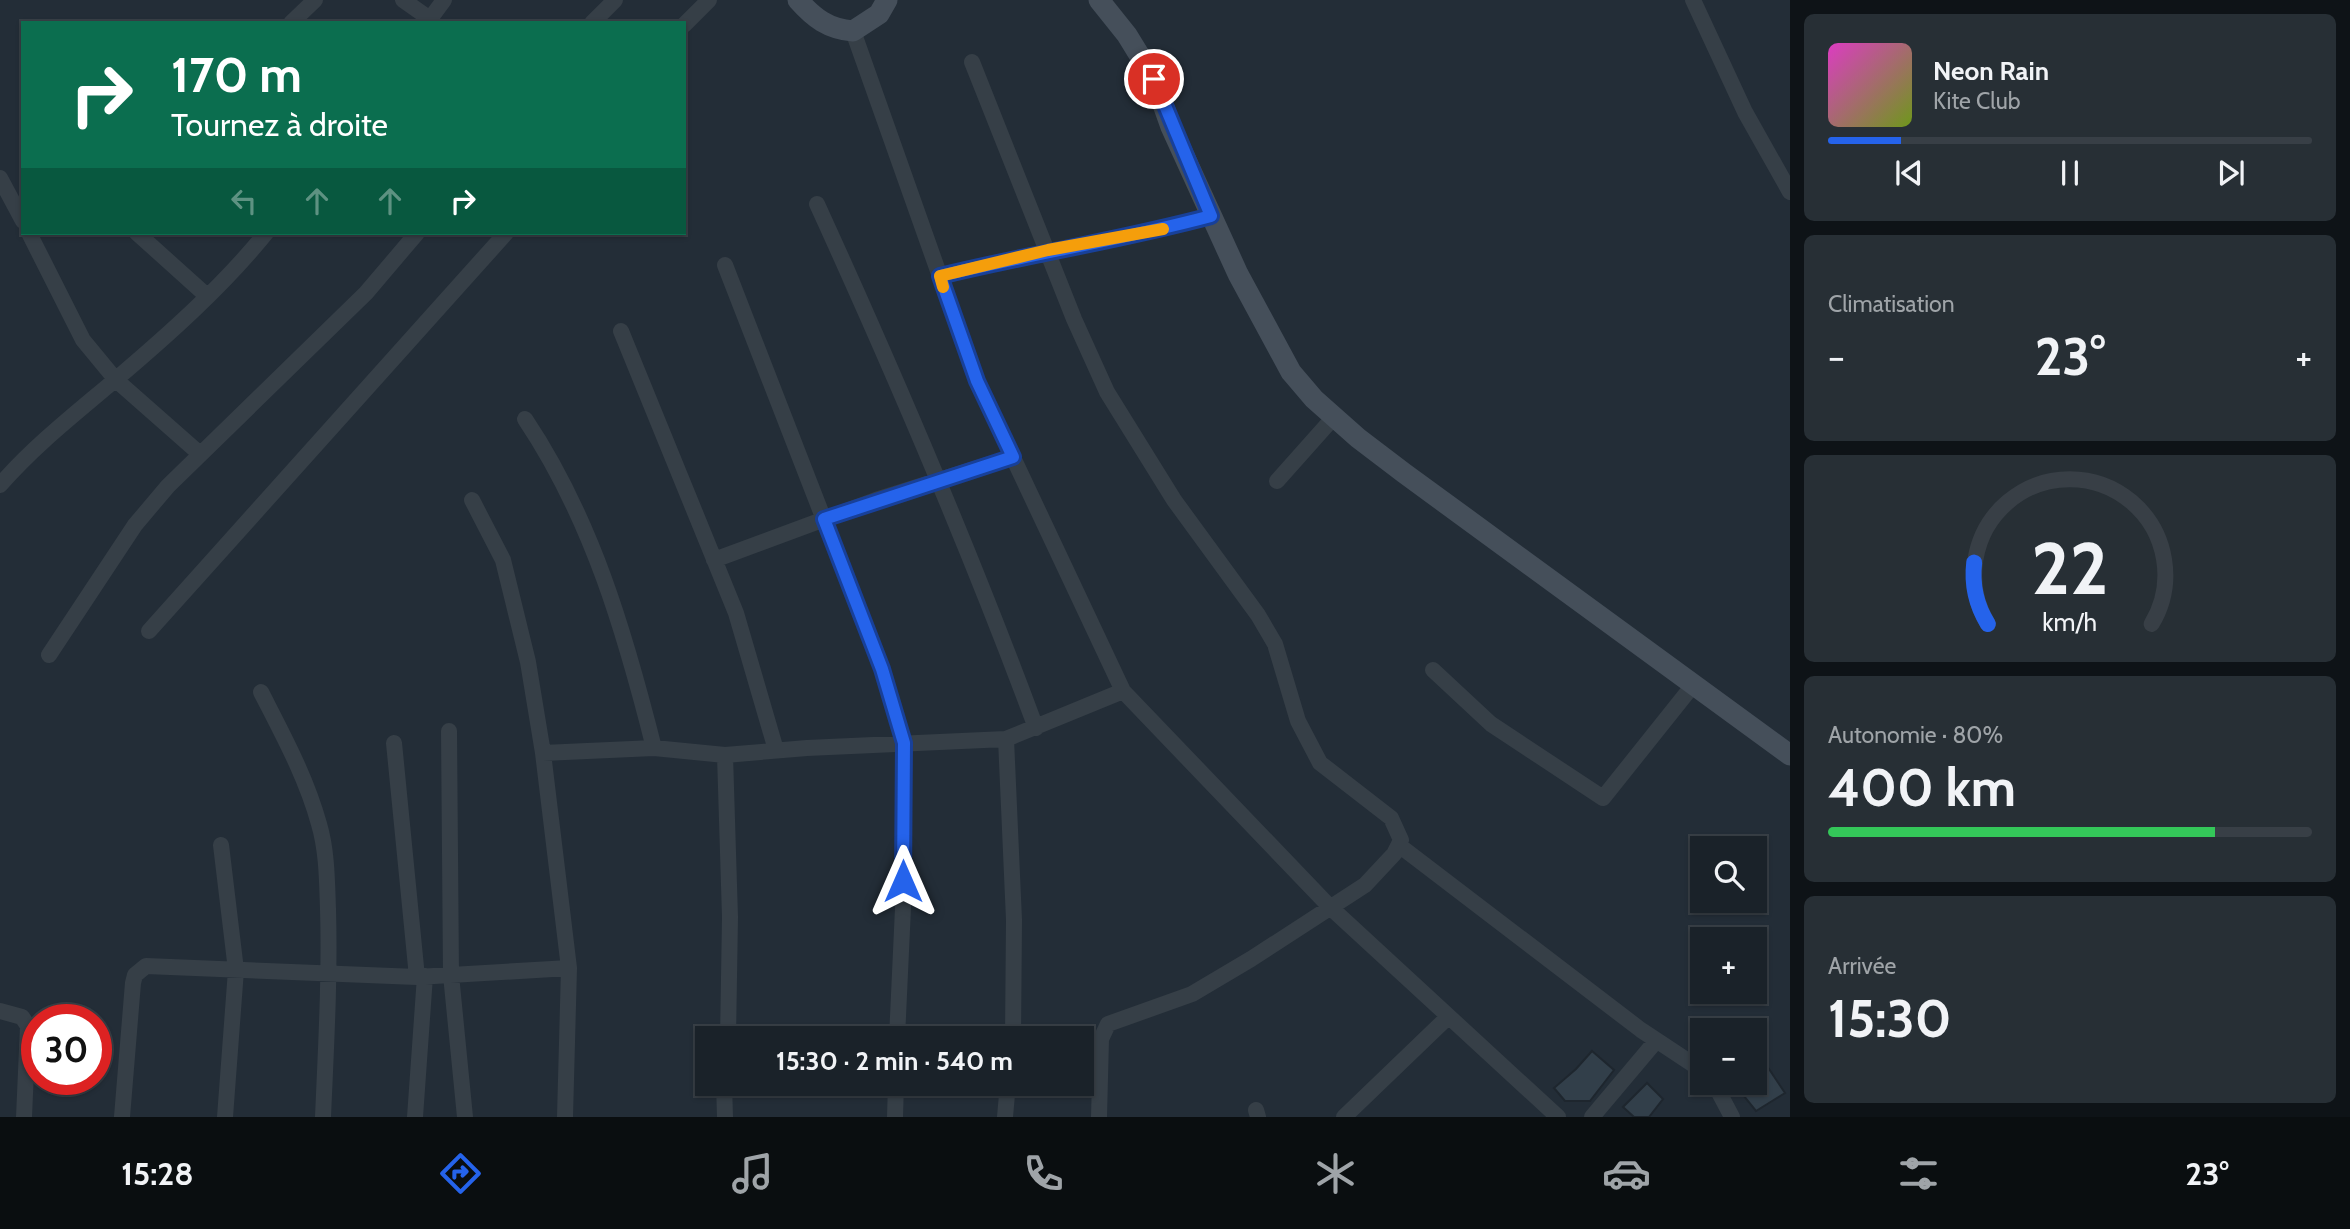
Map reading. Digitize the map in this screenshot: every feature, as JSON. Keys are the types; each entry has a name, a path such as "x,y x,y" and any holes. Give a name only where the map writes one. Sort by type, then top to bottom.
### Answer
{"street":[{"path":"293,21 315,0"},
{"path":"403,0 428,21 444,0"},
{"path":"594,21 615,0"},
{"path":"686,23 709,0"},
{"path":"798,0 811,16 828,26 853,31 879,14 887,0"},
{"path":"1099,0 1127,35 1154,79 1238,274 1291,372 1334,417 1404,473 1790,755"},
{"path":"1693,0 1745,113 1790,191"},
{"path":"853,31 977,381 1123,691 1330,907 1558,1117"},
{"path":"972,62 1107,391 1174,500 1258,615 1275,644 1298,721 1320,763 1391,818 1400,832 1400,846 1365,885 1192,994 1108,1024 1101,1039 1099,1117"},
{"path":"0,178 21,217"},
{"path":"817,204 940,482 978,573 1036,728"},
{"path":"940,276 1048,250 1145,234 1211,216"},
{"path":"30,235 83,340 116,380 201,454"},
{"path":"139,235 207,296"},
{"path":"0,485 71,415 116,380 207,296 264,235"},
{"path":"49,655 135,525 168,486 366,293 415,235"},
{"path":"149,631 504,235"},
{"path":"725,265 882,669 904,743 903,908 898,1026"},
{"path":"621,331 736,613 776,750"},
{"path":"1277,481 1334,417"},
{"path":"526,419 582,517 628,646 654,748"},
{"path":"714,559 824,519 1013,457"},
{"path":"472,500 503,560 528,662 543,753 569,968 565,1117"},
{"path":"1433,670 1491,724 1603,798 1693,684"},
{"path":"543,753 654,748 725,755 1006,739 1123,691"},
{"path":"261,692 295,757 320,827 326,861 330,971 323,1117"},
{"path":"449,731 451,975 465,1117"},
{"path":"1006,739 1014,920 1013,1026"},
{"path":"394,743 421,976 415,1117"},
{"path":"725,755 730,929 728,1026"},
{"path":"221,845 236,970 225,1117"},
{"path":"1400,846 1656,1041 1690,1063"},
{"path":"122,1117 135,975 146,966 421,976 569,968"},
{"path":"0,1011 22,1017 28,1026 24,1117"},
{"path":"1344,1117 1448,1017"},
{"path":"1592,1117 1656,1041"},
{"path":"1720,1095 1732,1117"},
{"path":"725,1096 726,1117"},
{"path":"895,1117 896,1096"},
{"path":"1005,1117 1007,1096"}],"building":[{"path":"1592,1051 1614,1070 1590,1101 1565,1101 1554,1088"},
{"path":"1769,1069 1785,1093 1756,1111 1743,1095 1767,1095"},
{"path":"1647,1083 1663,1099 1649,1117 1634,1117 1623,1107"}],"slow traffic":[{"path":"943,287 940,276 1048,250 1163,229"}],"route":[{"path":"903,881 904,743 882,669 824,519 1013,457 977,381 940,276 1048,250 1145,234 1211,216 1171,127 1154,79"}]}
